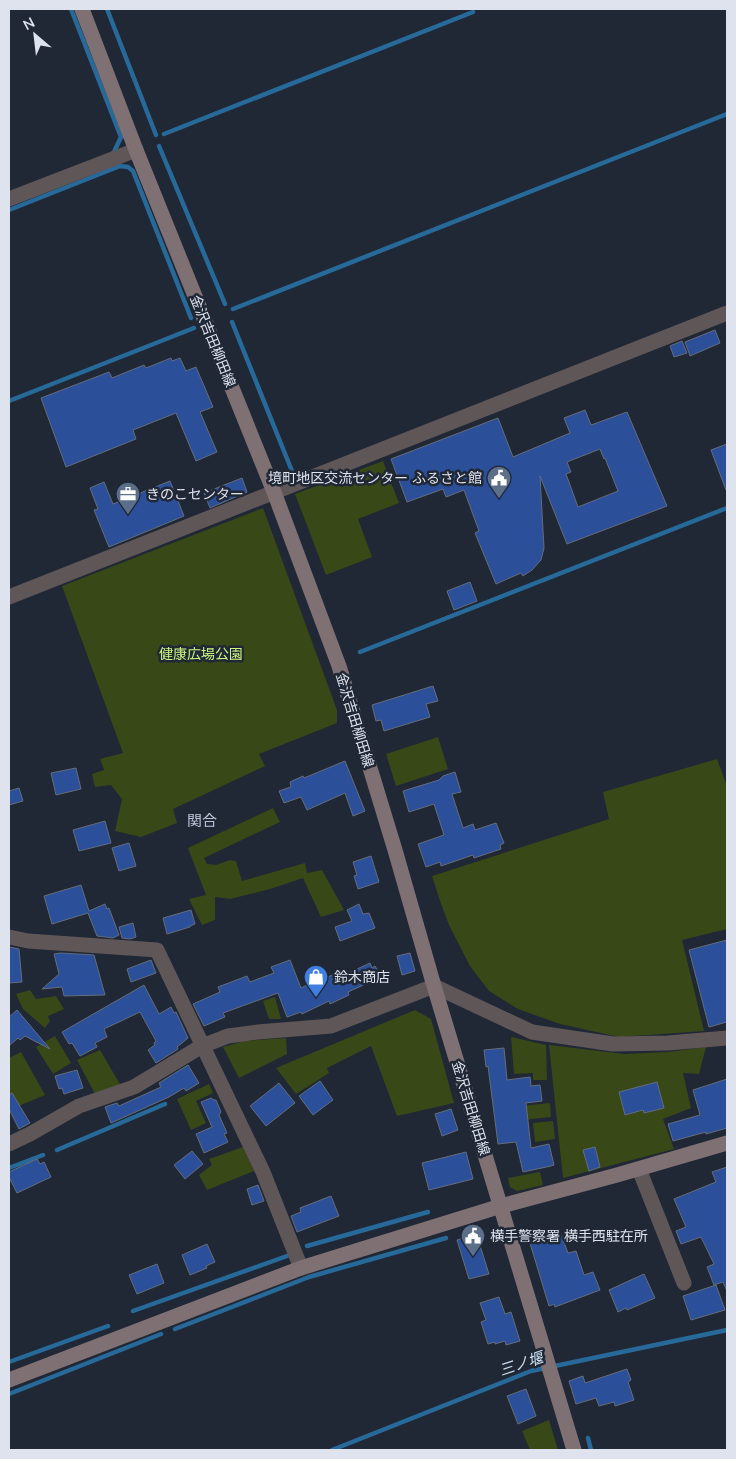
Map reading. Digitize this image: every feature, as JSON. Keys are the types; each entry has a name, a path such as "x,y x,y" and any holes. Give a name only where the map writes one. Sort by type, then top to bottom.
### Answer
{"main road":[{"name":"金沢吉田柳田線","path":"82,9 136,150 274,492 339,666 574,1450"},
{"path":"9,1380 301,1268 501,1206 727,1143"}],"street":[{"path":"9,199 136,150"},
{"path":"9,596 727,313"},
{"path":"9,937 28,941 157,950 263,1172 301,1268"},
{"path":"9,1144 79,1106 134,1087 202,1046 228,1036 331,1026 434,986 532,1032 613,1044 668,1043 727,1038"},
{"path":"639,1169 684,1283"}],"green space":[{"path":"383,461 399,503 358,519 372,557 326,575 295,494"},
{"name":"健康広場公園","path":"263,508 337,710 337,723 259,754 265,766 173,809 177,823 141,837 115,831 122,799 111,785 95,787 92,774 104,770 100,759 123,753 62,586"},
{"path":"438,737 448,769 396,786 386,754"},
{"path":"717,759 727,786 727,929 682,940 704,1031 619,1037 560,1024 518,1009 489,991 470,966 449,925 432,876 609,819 603,792"},
{"path":"273,808 280,822 204,858 207,864 216,865 230,860 236,861 242,881 305,863 307,873 322,870 344,910 321,917 303,878 230,899 215,897 215,920 202,925 189,899 206,895 188,848"},
{"path":"30,990 36,999 56,996 64,1009 48,1016 50,1021 45,1028 23,1009 16,994"},
{"path":"275,997 281,1019 269,1019 263,1001"},
{"path":"415,1010 431,1019 454,1103 397,1116 371,1046 327,1068 329,1073 296,1094 276,1068"},
{"path":"55,1036 71,1063 53,1074 36,1047"},
{"path":"511,1037 546,1045 547,1080 533,1080 533,1073 514,1074"},
{"path":"286,1038 287,1054 239,1078 223,1047 244,1041"},
{"path":"549,1045 624,1054 668,1052 706,1047 699,1074 683,1073 691,1108 663,1119 674,1149 563,1178"},
{"path":"100,1050 121,1086 95,1094 77,1060"},
{"path":"21,1052 45,1095 9,1110 9,1058"},
{"path":"209,1084 213,1093 196,1101 206,1123 191,1130 177,1099"},
{"path":"550,1103 551,1117 523,1120 521,1106"},
{"path":"553,1121 555,1139 535,1142 533,1123"},
{"path":"243,1147 254,1171 207,1190 199,1175 212,1165 209,1159"},
{"path":"540,1172 543,1185 517,1191 510,1187 508,1178"},
{"path":"549,1420 558,1450 530,1450 522,1431"}],"building":[{"path":"715,330 720,343 690,356 685,342"},
{"path":"682,341 687,353 674,357 670,346"},
{"path":"171,358 172,361 180,358 186,371 196,367 213,407 200,412 217,452 196,461 176,413 133,430 136,439 66,467 41,398 109,372 112,378 144,365 146,368"},
{"path":"585,410 591,425 627,412 667,506 567,544 540,476 544,548 541,560 523,576 521,573 496,584 475,533 479,531 464,490 446,497 443,489 407,502 391,459 498,418 513,457 570,433 564,418","holes":["600,449 618,491 578,507 566,474 571,472 567,462"]},
{"path":"727,444 727,490 726,490 711,450"},
{"path":"242,478 247,492 210,508 204,493"},
{"path":"170,481 184,516 109,547 94,510 98,509 90,488 104,482 113,504"},
{"path":"470,582 477,601 454,610 447,591"},
{"path":"433,686 438,701 426,704 430,717 384,731 381,720 376,721 372,705"},
{"path":"345,761 365,811 353,816 345,793 307,810 301,797 284,803 279,791 291,787 290,782"},
{"path":"76,768 81,789 56,795 51,773"},
{"path":"455,772 461,792 452,794 463,828 473,824 475,830 496,823 504,843 500,845 501,849 474,858 473,855 441,866 440,862 426,867 418,844 444,835 434,804 409,812 403,791 439,780 443,776"},
{"path":"19,788 23,801 9,805 9,791"},
{"path":"105,821 111,843 79,851 73,830"},
{"path":"129,843 136,866 119,871 112,848"},
{"path":"371,856 379,882 358,889 354,876 357,875 353,862"},
{"path":"81,885 89,911 105,904 107,909 109,908 119,935 113,938 97,936 88,913 52,924 44,896"},
{"path":"359,904 363,914 369,913 375,928 340,941 335,927 352,921 347,910"},
{"path":"191,910 195,924 167,934 163,918"},
{"path":"133,923 136,937 130,939 122,938 119,927"},
{"path":"727,940 727,1022 709,1027 689,950"},
{"path":"9,947 19,949 22,982 9,983"},
{"path":"410,953 415,971 402,975 397,956"},
{"path":"54,954 94,955 105,995 64,996 62,987 42,989 59,974"},
{"path":"151,960 156,973 131,982 127,969"},
{"path":"290,960 301,988 338,972 340,977 370,963 372,968 375,966 381,977 348,992 349,995 330,1004 329,1001 302,1014 301,1012 287,1017 278,993 223,1013 225,1017 204,1026 193,1004 220,992 218,987 247,976 250,982 274,973 271,967"},
{"path":"144,985 159,1014 171,1007 174,1013 176,1012 188,1038 177,1047 178,1049 156,1063 148,1050 155,1045 156,1041 140,1012 104,1029 107,1037 95,1043 97,1047 80,1056 72,1043 69,1044 62,1032"},
{"path":"17,1010 50,1049 25,1036 20,1040 18,1038 9,1046 9,1017"},
{"path":"504,1048 507,1080 530,1077 531,1086 540,1085 542,1101 526,1103 531,1148 549,1144 554,1165 523,1172 516,1142 498,1144 488,1066 486,1067 484,1050"},
{"path":"188,1065 199,1083 186,1091 184,1088 169,1097 111,1123 105,1107 117,1103 119,1106 161,1087 159,1083"},
{"path":"77,1070 83,1088 64,1094 62,1088 59,1089 55,1076"},
{"path":"727,1079 727,1128 673,1141 668,1124 700,1115 693,1090"},
{"path":"320,1081 333,1100 313,1115 299,1096"},
{"path":"657,1082 664,1108 644,1113 643,1110 625,1115 619,1092"},
{"path":"279,1083 295,1103 266,1126 250,1106"},
{"path":"12,1093 30,1123 19,1129 9,1109 9,1095"},
{"path":"211,1098 216,1100 221,1112 219,1115 227,1133 224,1134 228,1142 204,1153 196,1134 212,1127 201,1102"},
{"path":"451,1109 458,1130 442,1136 435,1114"},
{"path":"595,1147 600,1167 589,1171 583,1150"},
{"path":"192,1151 203,1164 185,1179 174,1165"},
{"path":"466,1152 473,1179 429,1190 422,1163"},
{"path":"37,1159 40,1164 44,1162 51,1177 17,1193 9,1177 9,1172"},
{"path":"727,1167 727,1291 723,1282 714,1285 707,1267 714,1264 701,1237 681,1244 676,1231 686,1227 674,1199 716,1182 712,1172"},
{"path":"258,1185 264,1201 252,1205 247,1189"},
{"path":"331,1196 339,1216 297,1232 291,1216 301,1212 300,1208"},
{"path":"559,1229 568,1253 576,1251 584,1275 593,1272 600,1290 555,1307 554,1304 549,1306 529,1240"},
{"name":"横手警察署 横手西駐在所","path":"473,1235 478,1239 489,1274 469,1279 457,1240"},
{"path":"207,1244 215,1262 206,1266 207,1268 190,1275 182,1255"},
{"path":"157,1264 164,1283 137,1294 129,1275"},
{"path":"644,1274 655,1298 618,1312 609,1290"},
{"path":"716,1285 725,1310 691,1320 683,1296"},
{"path":"499,1297 505,1314 511,1312 520,1341 506,1345 505,1341 488,1344 481,1322 486,1320 480,1303"},
{"path":"627,1369 631,1380 628,1382 634,1400 615,1406 614,1402 599,1406 596,1398 576,1404 569,1381 583,1376 585,1383"},
{"path":"526,1389 536,1416 518,1424 507,1396"}],"waterway":[{"path":"71,9 121,137 113,153"},
{"path":"107,9 156,135"},
{"path":"164,134 473,12"},
{"path":"233,309 727,114"},
{"path":"159,146 225,304"},
{"path":"9,210 120,166 128,167 133,171 191,318"},
{"path":"232,322 292,471"},
{"path":"9,401 194,328"},
{"path":"360,652 727,508"},
{"path":"57,1150 165,1104"},
{"path":"9,1168 43,1155"},
{"path":"307,1246 428,1212"},
{"path":"175,1329 309,1277 446,1238"},
{"path":"133,1311 287,1256"},
{"path":"9,1362 108,1326"},
{"name":"三ノ堰","path":"332,1450 531,1371 727,1330"},
{"path":"9,1394 161,1334"},
{"path":"588,1438 591,1450"}],"place":[{"name":"境町地区交流センター ふるさと館","path":"499,499"},
{"name":"きのこセンター","path":"128,515"},
{"name":"鈴木商店","path":"316,998"},
{"name":"横手警察署 横手西駐在所","path":"473,1257"}],"district":[{"name":"関合","path":"202,821"}]}
